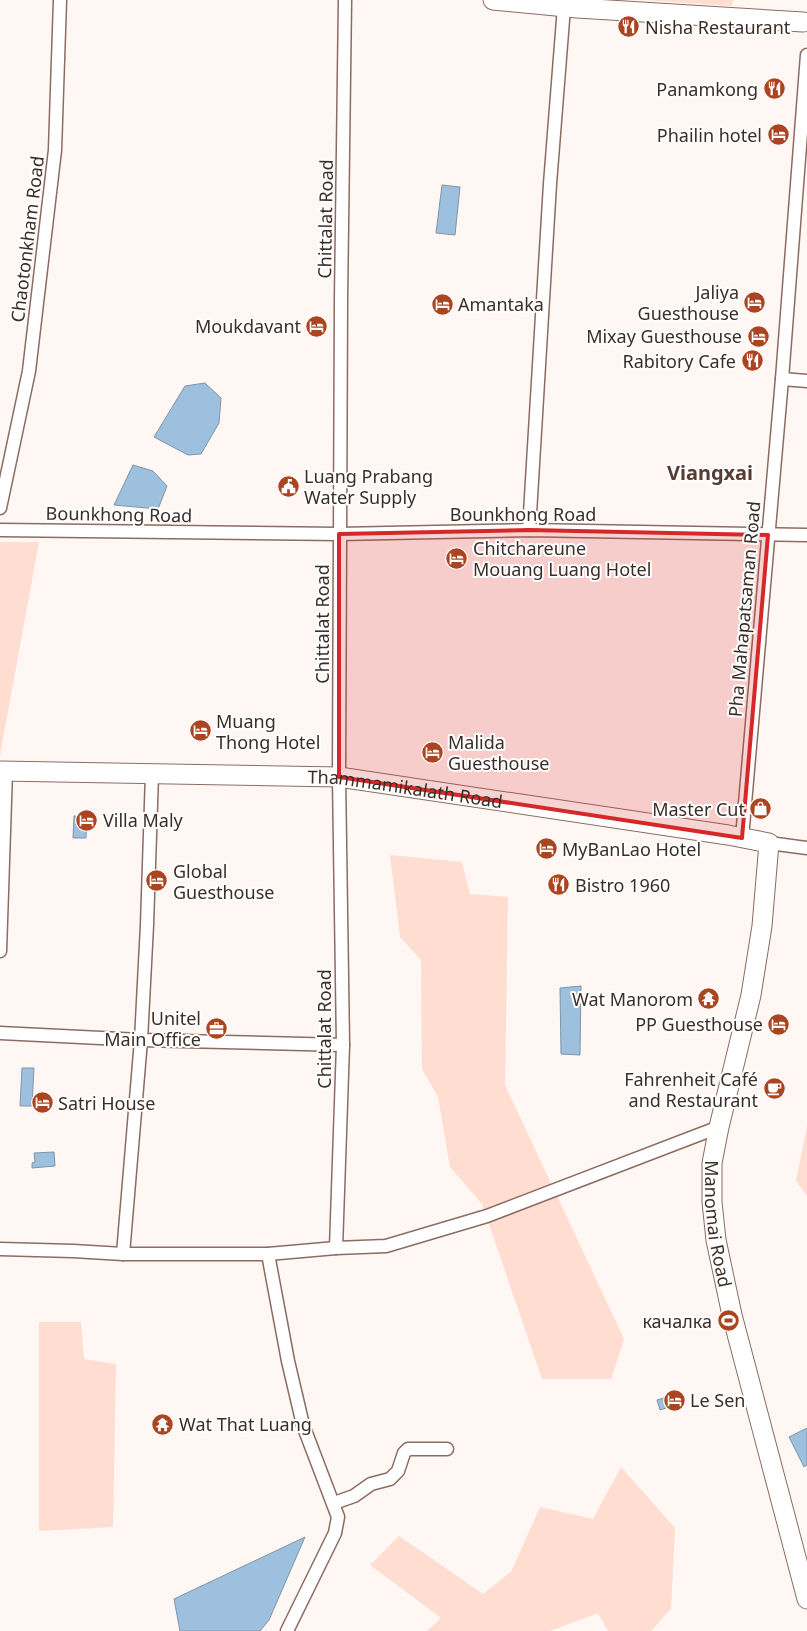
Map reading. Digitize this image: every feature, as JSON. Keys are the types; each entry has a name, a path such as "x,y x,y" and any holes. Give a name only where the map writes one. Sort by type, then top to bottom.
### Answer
{"street":[{"name":"Chaotonkham Road","path":"0,508 29,371 54,160 60,0"},
{"name":"Chittalat Road","path":"336,1248 343,1044 339,777 345,0"},
{"path":"494,0 564,7 806,23"},
{"path":"529,530 550,184 564,7"},
{"name":"Pha Mahapatsaman Road","path":"742,838 782,379 807,55"},
{"path":"782,379 807,381"},
{"name":"Bounkhong Road","path":"0,530 340,534 529,530 807,535"},
{"path":"0,951 3,771"},
{"name":"Thammamikalath Road","path":"3,771 339,777 807,848"},
{"path":"123,1254 141,1040 152,774"},
{"name":"Manomai Road","path":"769,843 762,926 751,995 712,1163 712,1202 716,1240 732,1315 807,1599"},
{"path":"0,1034 141,1040 343,1044"},
{"path":"0,1249 123,1254 268,1254 386,1246 487,1216 719,1127"},
{"path":"268,1254 288,1361 303,1425 338,1517 335,1533 287,1631"},
{"path":"334,1503 354,1496 371,1484 390,1479 398,1472 404,1453 408,1449 447,1449"}],"highlighted area":[{"path":"529,530 768,535 742,838 339,777 339,534"}],"shaded area":[{"path":"644,0 733,0 732,6"},
{"path":"0,542 39,542 0,755"},
{"path":"390,855 462,862 470,894 508,897 505,1085 624,1339 611,1379 542,1379 482,1204 450,1167 438,1097 422,1069 421,960 400,937"},
{"path":"807,1126 807,1196 796,1181"},
{"path":"39,1322 81,1322 84,1359 116,1364 113,1527 39,1531"},
{"path":"621,1467 675,1528 671,1609 651,1631 608,1631 598,1613 550,1631 427,1631 441,1618 370,1565 399,1536 483,1594 511,1572 540,1507 593,1519"}],"water":[{"path":"442,185 460,187 455,235 436,233"},
{"path":"205,383 221,398 219,423 201,454 188,455 154,437 185,386"},
{"path":"133,465 153,471 167,486 158,509 114,505"},
{"path":"74,816 87,817 86,838 73,838"},
{"path":"581,986 580,1055 561,1054 560,988"},
{"path":"22,1068 34,1068 32,1106 20,1106"},
{"path":"54,1152 55,1166 32,1168 32,1163 35,1162 34,1153"},
{"path":"681,1393 684,1402 660,1410 657,1400"},
{"path":"807,1428 807,1465 804,1467 789,1437"},
{"path":"305,1537 269,1620 260,1631 180,1631 174,1599"}],"place":[{"name":"Nisha Restaurant","path":"629,27"},
{"name":"Panamkong","path":"774,89"},
{"name":"Phailin hotel","path":"778,135"},
{"name":"Jaliya Guesthouse","path":"755,302"},
{"name":"Amantaka","path":"442,304"},
{"name":"Moukdavant","path":"317,326"},
{"name":"Mixay Guesthouse","path":"758,336"},
{"name":"Rabitory Cafe","path":"752,361"},
{"name":"Luang Prabang Water Supply","path":"288,486"},
{"name":"Chitchareune Mouang Luang Hotel","path":"457,558"},
{"name":"Muang Thong Hotel","path":"200,731"},
{"name":"Malida Guesthouse","path":"432,752"},
{"name":"Master Cut","path":"761,809"},
{"name":"Villa Maly","path":"87,820"},
{"name":"MyBanLao Hotel","path":"546,849"},
{"name":"Global Guesthouse","path":"157,881"},
{"name":"Bistro 1960","path":"559,885"},
{"name":"Wat Manorom","path":"709,999"},
{"name":"PP Guesthouse","path":"779,1024"},
{"name":"Unitel Main Office","path":"217,1028"},
{"name":"Fahrenheit Café and Restaurant","path":"774,1089"},
{"name":"Satri House","path":"42,1103"},
{"name":"качалка","path":"728,1321"},
{"name":"Le Sen","path":"674,1400"},
{"name":"Wat That Luang","path":"163,1424"}],"district":[{"name":"Viangxai","path":"710,472"}]}
